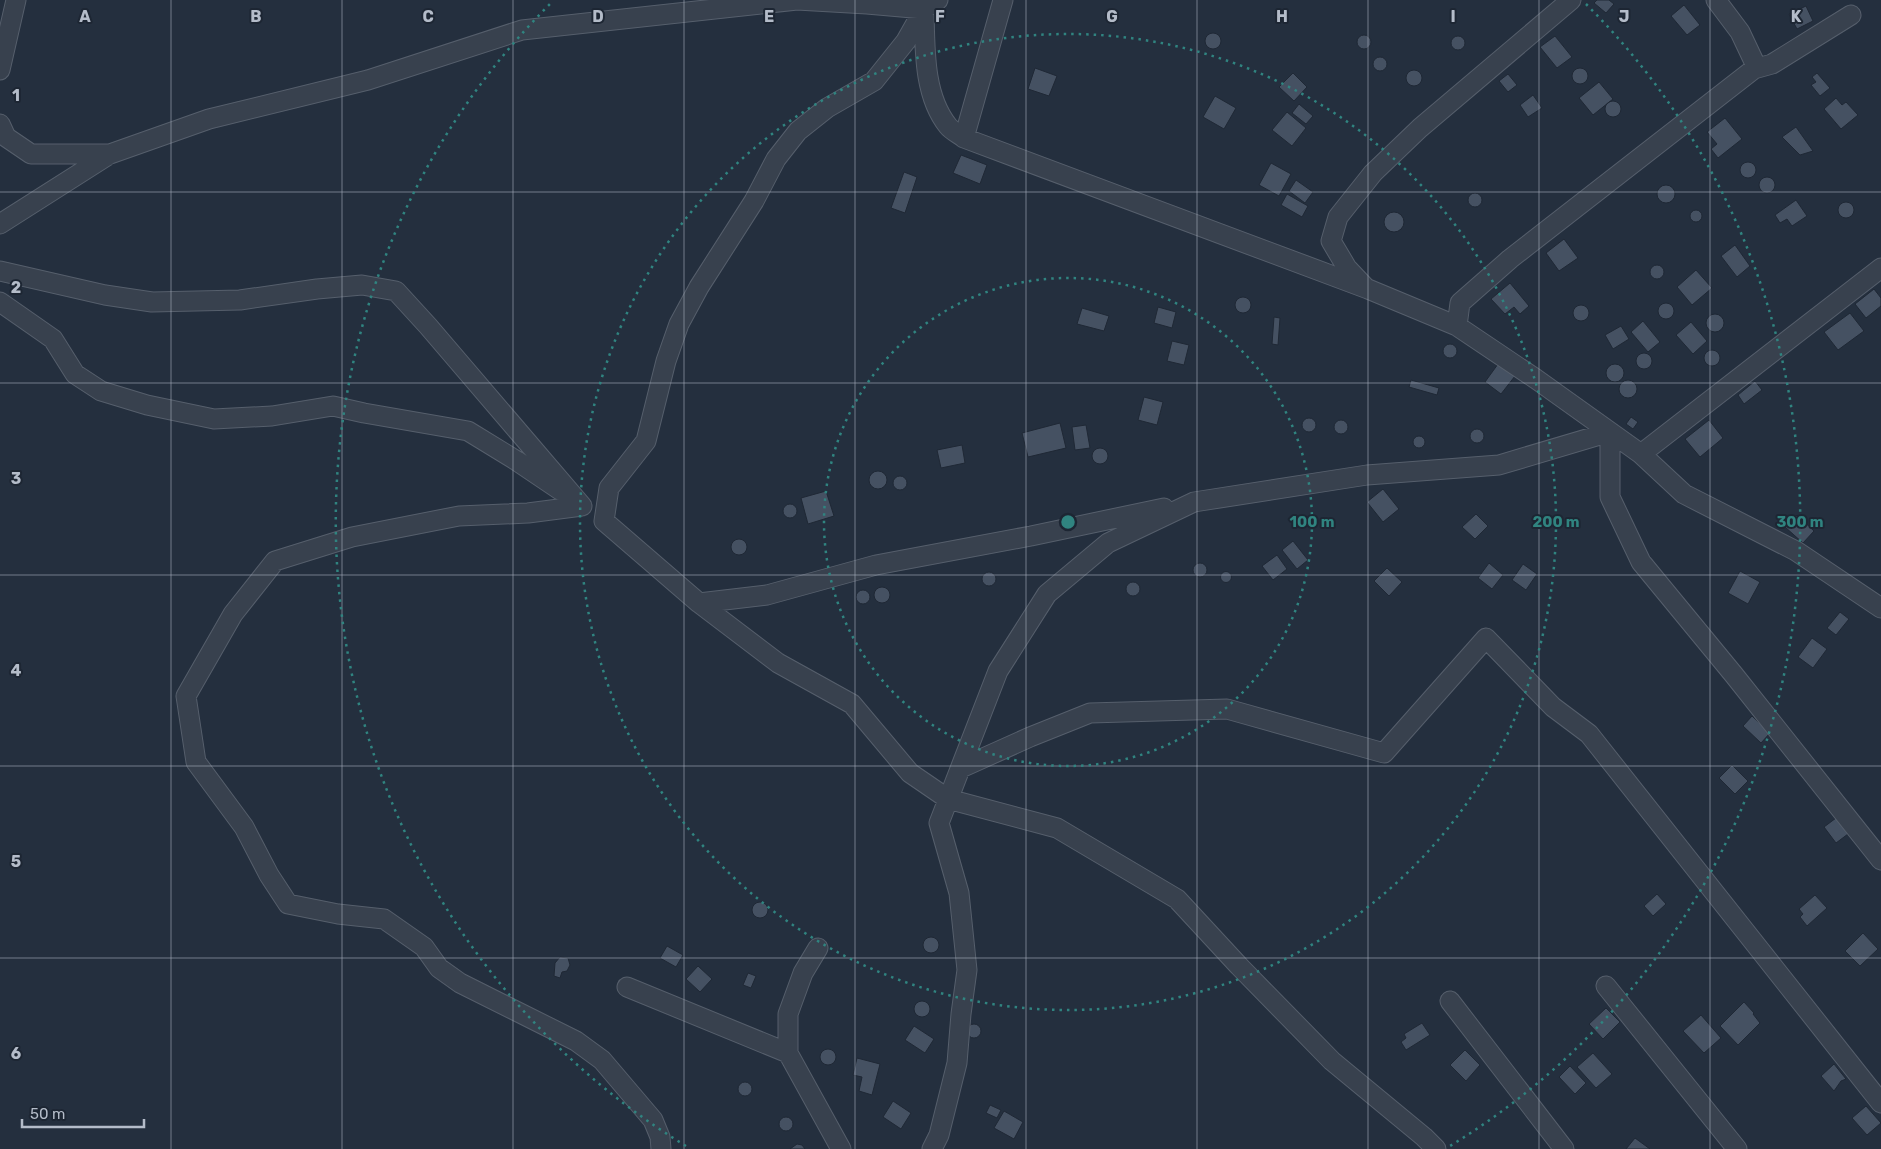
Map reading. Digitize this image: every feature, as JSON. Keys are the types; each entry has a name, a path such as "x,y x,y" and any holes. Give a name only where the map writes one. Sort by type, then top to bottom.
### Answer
{"street":[{"path":"0,70 16,0"},
{"path":"0,224 110,154 209,119 368,80 522,30 797,0 931,5"},
{"path":"964,138 1003,0"},
{"path":"1368,289 1347,268 1331,241 1338,218 1373,173 1413,135 1571,0"},
{"path":"1716,0 1740,32 1757,68"},
{"path":"931,5 925,52 933,101 949,127 964,138 1368,289 1457,326 1641,454 1684,494 1796,551 1879,604"},
{"path":"604,521 609,488 646,441 666,361 679,324 699,287 754,201 776,159 798,131 827,108 874,81 906,41 931,5"},
{"path":"1457,326 1460,303 1510,259 1757,68 1772,64 1851,15"},
{"path":"0,124 6,137 31,154 110,154"},
{"path":"1641,454 1881,268"},
{"path":"0,271 105,294 152,302 240,300 317,289 362,285 396,291 582,506"},
{"path":"0,302 53,339 75,374 101,391 147,405 214,419 272,416 333,406 468,431 517,461 604,521 699,603 778,662 852,704 910,774 948,799 1057,828 1177,898 1239,966 1332,1061 1436,1149"},
{"path":"699,603 767,595 876,565 1032,536 1194,502 1367,475 1499,466 1610,432"},
{"path":"1610,432 1610,497 1640,562 1734,675 1881,860"},
{"path":"932,1149 939,1135 957,1063 967,970 959,893 939,823 998,671 1047,594 1108,543 1194,502"},
{"path":"582,506 528,513 459,516 352,537 275,561 233,614 186,696 196,762 244,827 269,875 288,904 338,914 384,919 424,947 439,968 460,983 576,1041 602,1060 653,1120 660,1137 661,1149"},
{"path":"961,768 1030,736 1090,713 1227,710 1384,752 1486,638 1553,707 1589,734 1881,1102"},
{"path":"818,948 803,973 788,1014 788,1053 841,1149"},
{"path":"1606,986 1738,1149"},
{"path":"627,987 788,1053"},
{"path":"1450,1001 1564,1149"}],"building":[{"path":"1597,0 1609,0 1614,4 1606,13 1594,3"},
{"path":"1684,5 1700,25 1687,35 1671,16"},
{"path":"1806,6 1813,21 1797,29 1789,14"},
{"path":"1213,33 1221,41 1213,49 1205,41"},
{"path":"1364,35 1369,37 1371,42 1369,47 1364,49 1359,47 1357,42 1359,37"},
{"path":"1455,36 1461,36 1465,43 1461,50 1455,50 1451,46 1451,40"},
{"path":"1555,36 1572,57 1557,68 1540,47"},
{"path":"1380,57 1385,59 1387,64 1385,69 1380,71 1375,69 1373,64 1375,59"},
{"path":"1035,68 1057,76 1049,96 1028,89"},
{"path":"1580,68 1588,76 1580,84 1572,76"},
{"path":"1414,70 1422,78 1414,86 1406,78"},
{"path":"1293,73 1307,87 1294,101 1279,87"},
{"path":"1817,73 1830,88 1820,96 1811,85 1816,82 1812,77"},
{"path":"1508,74 1517,85 1508,92 1499,81"},
{"path":"1599,82 1613,99 1593,115 1579,98"},
{"path":"1533,95 1542,108 1528,117 1520,105"},
{"path":"1215,96 1236,108 1224,129 1203,117"},
{"path":"1836,98 1842,105 1846,102 1858,115 1841,129 1824,109"},
{"path":"1613,101 1621,109 1613,117 1605,109"},
{"path":"1299,104 1313,116 1306,124 1292,113"},
{"path":"1287,112 1306,128 1292,146 1272,130"},
{"path":"1725,118 1742,139 1718,158 1711,149 1717,144 1707,132"},
{"path":"1796,127 1813,151 1800,155 1782,137"},
{"path":"961,155 987,165 980,184 953,173"},
{"path":"1748,162 1756,170 1748,178 1740,170"},
{"path":"1271,163 1291,174 1279,196 1259,185"},
{"path":"904,172 917,177 905,213 891,208"},
{"path":"1767,177 1775,185 1767,193 1759,185"},
{"path":"1296,180 1313,192 1305,203 1289,191"},
{"path":"1666,185 1672,188 1675,194 1672,200 1666,203 1660,200 1657,194 1660,188"},
{"path":"1472,193 1478,193 1482,200 1478,207 1472,207 1468,203 1468,197"},
{"path":"1287,194 1308,206 1302,217 1281,205"},
{"path":"1796,200 1807,216 1792,226 1787,219 1780,223 1775,215"},
{"path":"1846,202 1854,210 1846,218 1838,210"},
{"path":"1696,210 1702,216 1696,222 1690,216"},
{"path":"1394,212 1401,215 1404,222 1401,229 1394,232 1387,229 1384,222 1387,215"},
{"path":"1564,239 1578,258 1559,271 1546,253"},
{"path":"1735,245 1750,266 1737,277 1721,256"},
{"path":"1657,265 1662,267 1664,272 1662,277 1657,279 1652,277 1650,272 1652,267"},
{"path":"1696,270 1712,288 1692,305 1677,287"},
{"path":"1510,283 1529,306 1520,314 1514,307 1505,314 1491,299"},
{"path":"1874,289 1881,298 1881,306 1866,318 1855,304"},
{"path":"1243,297 1249,299 1251,305 1249,311 1243,313 1237,311 1235,305 1237,299"},
{"path":"1666,303 1672,305 1674,311 1672,317 1666,319 1660,317 1658,311 1660,305"},
{"path":"1578,305 1584,305 1589,310 1587,319 1578,321 1573,316 1573,310"},
{"path":"1158,307 1176,312 1172,328 1154,323"},
{"path":"1082,308 1109,316 1104,331 1077,324"},
{"path":"1850,313 1864,331 1838,350 1824,332"},
{"path":"1715,314 1721,317 1724,323 1721,329 1715,332 1709,329 1706,323 1709,317"},
{"path":"1274,317 1280,318 1278,345 1272,344"},
{"path":"1643,321 1660,342 1648,352 1631,332"},
{"path":"1691,322 1707,341 1693,354 1676,335"},
{"path":"1621,326 1629,339 1613,349 1605,335"},
{"path":"1172,341 1189,345 1184,365 1167,361"},
{"path":"1450,344 1455,346 1457,351 1455,356 1450,358 1445,356 1443,351 1445,346"},
{"path":"1712,350 1718,352 1720,358 1718,364 1712,366 1706,364 1704,358 1706,352"},
{"path":"1644,353 1652,361 1644,369 1636,361"},
{"path":"1498,364 1515,376 1501,394 1485,382"},
{"path":"1615,364 1621,367 1624,373 1621,379 1615,382 1609,379 1606,373 1609,367"},
{"path":"1411,380 1439,388 1437,395 1409,387"},
{"path":"1628,380 1634,383 1637,389 1634,395 1628,398 1622,395 1619,389 1622,383"},
{"path":"1755,381 1762,390 1744,404 1738,395"},
{"path":"1144,397 1163,402 1157,425 1138,420"},
{"path":"1631,417 1638,422 1633,429 1626,424"},
{"path":"1306,418 1312,418 1316,425 1312,432 1306,432 1302,428 1302,422"},
{"path":"1338,420 1344,420 1348,427 1344,434 1338,434 1334,430 1334,424"},
{"path":"1709,420 1723,438 1700,457 1685,439"},
{"path":"1060,423 1066,448 1028,457 1022,433"},
{"path":"1086,425 1090,448 1075,450 1072,427"},
{"path":"1477,429 1482,431 1484,436 1482,441 1477,443 1472,441 1470,436 1472,431"},
{"path":"1417,436 1421,436 1425,442 1421,448 1417,448 1413,444 1413,440"},
{"path":"962,445 965,463 941,468 937,450"},
{"path":"1097,448 1103,448 1108,453 1106,462 1097,464 1092,459 1092,453"},
{"path":"878,471 884,474 887,480 884,486 878,489 872,486 869,480 872,474"},
{"path":"900,476 905,478 907,483 905,488 900,490 895,488 893,483 895,478"},
{"path":"1383,489 1399,509 1383,522 1367,502"},
{"path":"826,491 834,516 808,524 801,498"},
{"path":"790,504 795,506 797,511 795,516 790,518 785,516 783,511 785,506"},
{"path":"1476,514 1488,526 1475,539 1462,527"},
{"path":"1797,515 1814,531 1803,543 1785,527"},
{"path":"739,539 745,541 747,547 745,553 739,555 733,553 731,547 733,541"},
{"path":"1293,541 1308,560 1297,569 1282,550"},
{"path":"1277,555 1287,569 1273,580 1262,566"},
{"path":"1200,563 1205,565 1207,570 1205,575 1200,577 1195,575 1193,570 1195,565"},
{"path":"1489,563 1503,575 1492,589 1478,578"},
{"path":"1523,564 1537,574 1526,590 1512,580"},
{"path":"1387,568 1402,582 1389,596 1374,581"},
{"path":"1740,571 1760,582 1748,604 1728,593"},
{"path":"989,572 994,574 996,579 994,584 989,586 984,584 982,579 984,574"},
{"path":"1224,572 1228,572 1231,577 1230,581 1224,582 1221,579 1221,575"},
{"path":"1133,582 1138,584 1140,589 1138,594 1133,596 1128,594 1126,589 1128,584"},
{"path":"882,587 888,589 890,595 888,601 882,603 876,601 874,595 876,589"},
{"path":"863,590 868,592 870,597 868,602 863,604 858,602 856,597 858,592"},
{"path":"1840,612 1849,619 1836,635 1827,628"},
{"path":"1812,638 1827,649 1813,668 1798,657"},
{"path":"1752,716 1770,733 1761,743 1743,726"},
{"path":"1732,765 1748,781 1735,794 1719,778"},
{"path":"1836,818 1848,834 1836,843 1824,827"},
{"path":"1657,894 1666,904 1653,916 1644,906"},
{"path":"1815,895 1827,908 1807,926 1800,917 1803,914 1799,909"},
{"path":"760,902 766,904 768,910 766,916 760,918 754,916 752,910 754,904"},
{"path":"1863,933 1878,949 1860,966 1845,951"},
{"path":"928,937 934,937 939,942 937,951 928,953 923,948 923,942"},
{"path":"667,946 683,955 676,967 660,958"},
{"path":"560,957 568,958 570,965 567,971 562,972 560,978 554,976 555,963"},
{"path":"698,966 712,979 700,992 686,979"},
{"path":"748,973 756,976 751,988 743,985"},
{"path":"919,1001 925,1001 930,1006 928,1015 919,1017 914,1012 914,1006"},
{"path":"1744,1002 1760,1023 1738,1045 1720,1026"},
{"path":"1606,1008 1620,1022 1603,1039 1589,1024"},
{"path":"1701,1015 1721,1038 1704,1053 1683,1031"},
{"path":"1422,1023 1430,1035 1406,1050 1401,1042 1406,1038 1404,1034"},
{"path":"974,1024 979,1026 981,1031 979,1036 974,1038 969,1036 967,1031 969,1026"},
{"path":"914,1026 934,1039 925,1053 905,1040"},
{"path":"825,1049 831,1049 836,1054 834,1063 825,1065 820,1060 820,1054"},
{"path":"1465,1050 1480,1065 1466,1081 1450,1065"},
{"path":"1593,1053 1612,1074 1596,1088 1577,1067"},
{"path":"857,1058 880,1064 872,1095 859,1091 862,1077 853,1075"},
{"path":"1834,1064 1846,1079 1841,1081 1834,1091 1821,1076"},
{"path":"1570,1066 1586,1083 1575,1094 1559,1077"},
{"path":"745,1082 750,1084 752,1089 750,1094 745,1096 740,1094 738,1089 740,1084"},
{"path":"893,1101 911,1113 901,1129 883,1117"},
{"path":"990,1105 1001,1110 997,1118 986,1113"},
{"path":"1866,1106 1881,1123 1867,1135 1852,1118"},
{"path":"1004,1111 1023,1122 1014,1139 994,1128"},
{"path":"786,1117 791,1119 793,1124 791,1129 786,1131 781,1129 779,1124 781,1119"},
{"path":"1635,1138 1650,1149 1626,1149"},
{"path":"797,1144 802,1145 805,1149 790,1149"}]}
